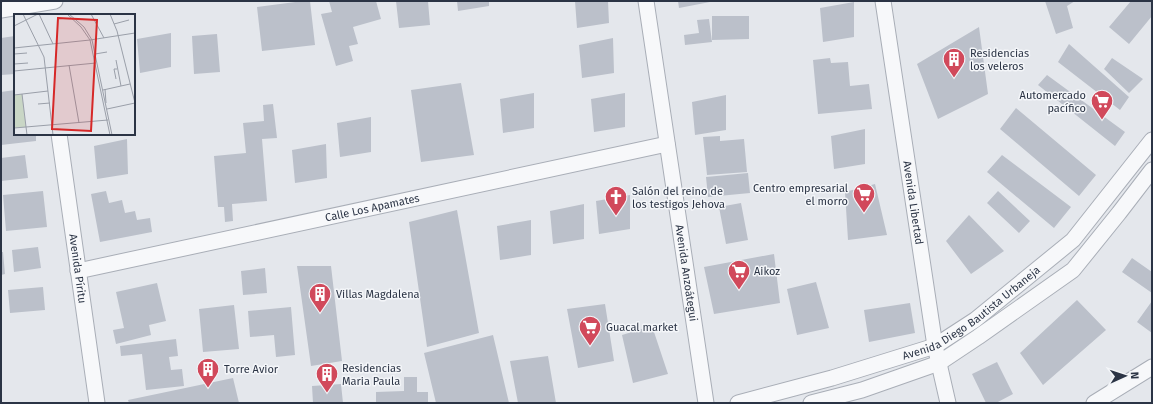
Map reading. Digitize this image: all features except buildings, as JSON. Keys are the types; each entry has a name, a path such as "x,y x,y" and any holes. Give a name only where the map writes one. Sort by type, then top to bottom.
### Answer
{"street":[{"name":"Avenida Anzoátegui","path":"646,1 706,403"},
{"name":"Avenida Libertad","path":"883,1 935,346 948,403"},
{"path":"1,10 45,5"},
{"name":"Avenida Píritu","path":"59,135 97,403"},
{"name":"Avenida Diego Bautista Urbaneja","path":"738,403 832,378 935,346 975,320 1072,240 1152,140"},
{"name":"Calle Los Apamates","path":"78,271 667,144"},
{"name":"Avenida Diego Bautista Urbaneja","path":"811,403 862,390 939,363 978,337 1073,270 1152,170"},
{"path":"1094,403 1152,367"}],"place":[{"name":"Residencias los veleros","path":"954,78"},
{"name":"Automercado pacífico","path":"1102,120"},
{"name":"Centro empresarial el morro","path":"864,214"},
{"name":"Salón del reino de los testigos Jehova","path":"616,216"},
{"name":"Aikoz","path":"739,290"},
{"name":"Villas Magdalena","path":"320,314"},
{"name":"Guacal market","path":"590,346"},
{"name":"Torre Avior","path":"208,388"},
{"name":"Residencias Maria Paula","path":"327,394"}]}
